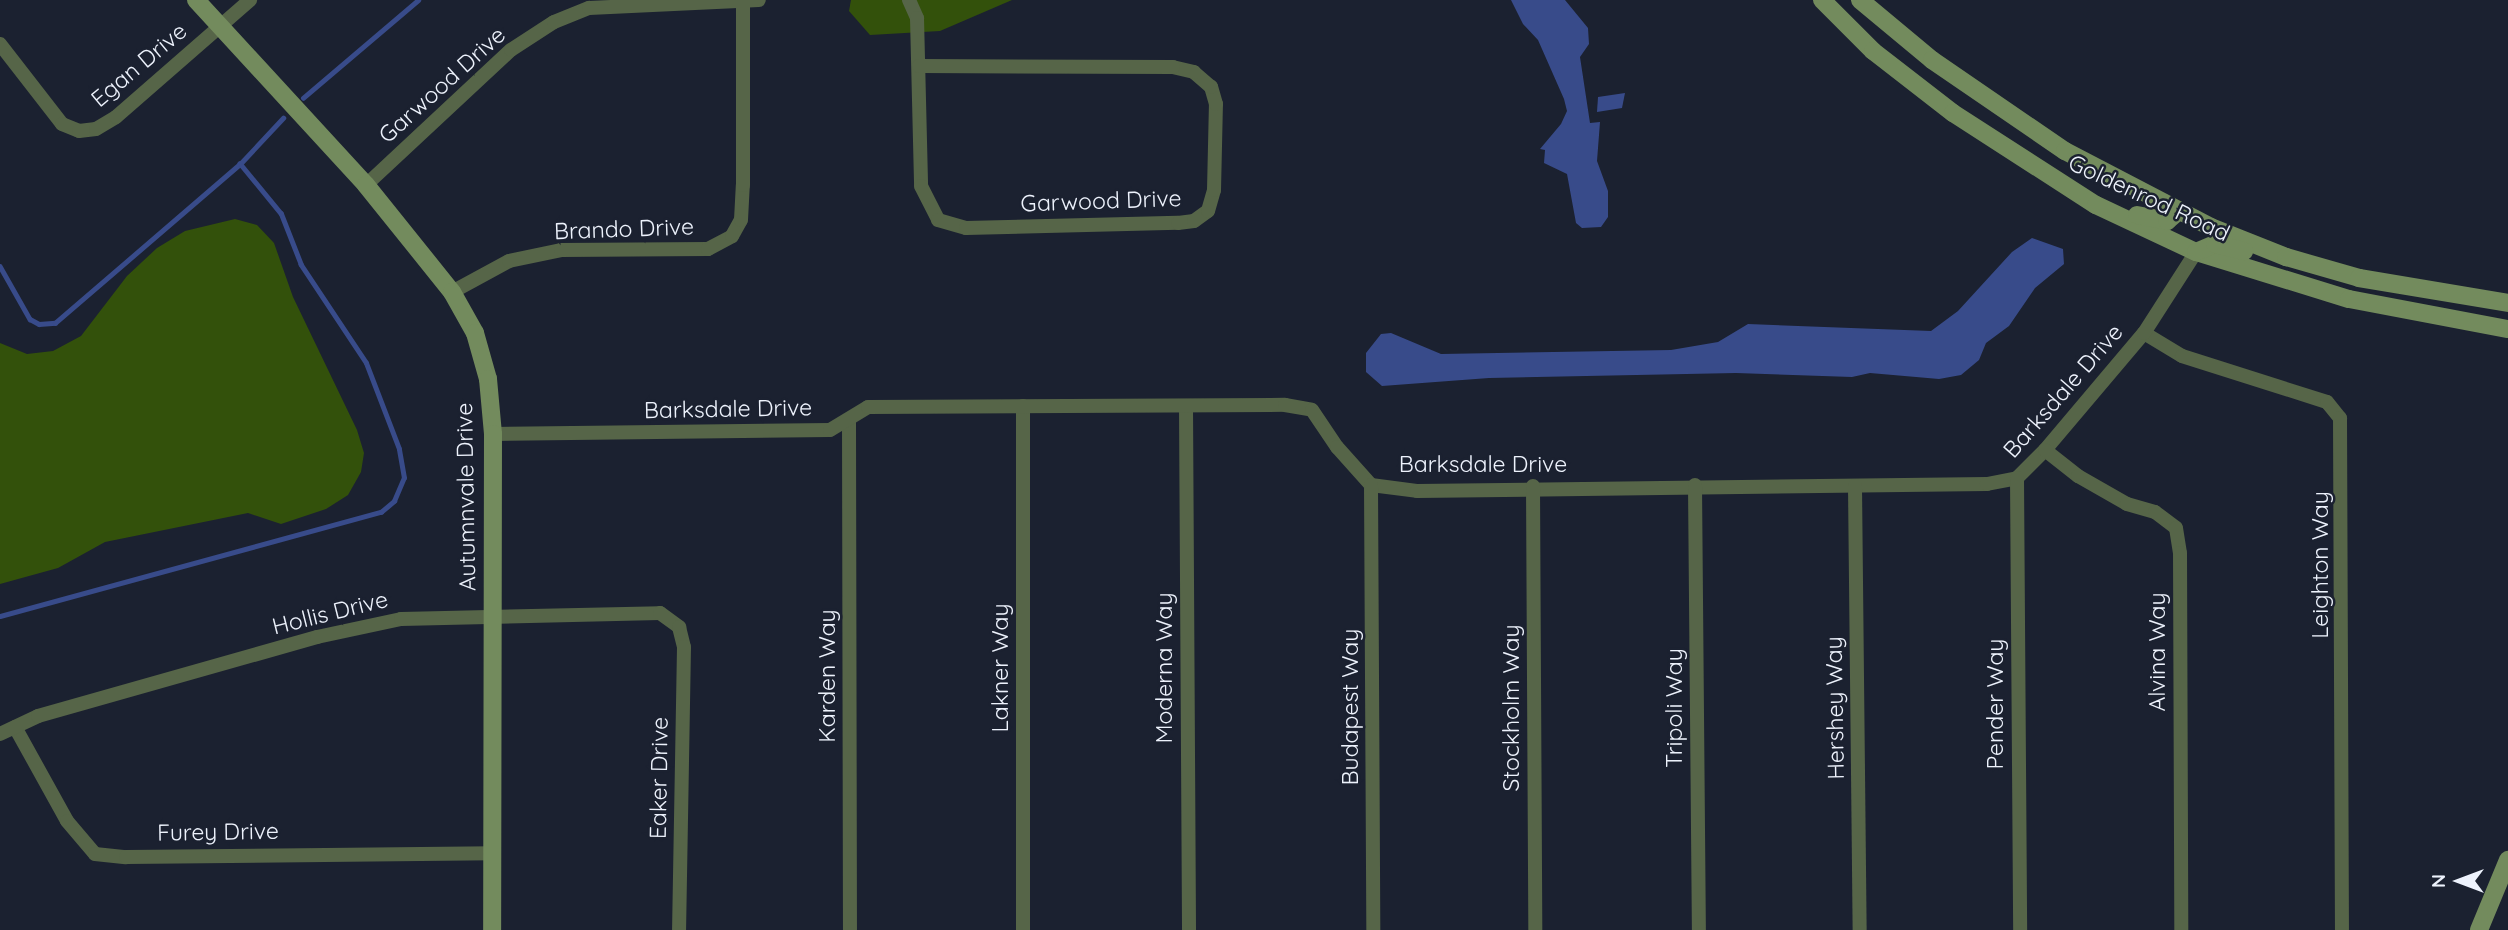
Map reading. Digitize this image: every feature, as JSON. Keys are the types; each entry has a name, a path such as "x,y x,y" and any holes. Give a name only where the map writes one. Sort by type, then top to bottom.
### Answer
{"main road":[{"name":"Autumnvale Drive","path":"196,0 366,185 452,292 475,333 488,380 493,434 492,930"},
{"name":"Goldenrod Road","path":"1822,0 1873,51 1953,113 2096,205 2196,252 2349,299 2508,329"},
{"name":"Goldenrod Road","path":"1860,0 1932,60 2065,151 2179,211 2286,257 2379,282 2508,303"},
{"path":"2096,205 2167,221 2179,211"},
{"path":"2196,252 2216,244 2286,257"},
{"path":"2479,930 2508,860"},
{"path":"2489,930 2508,884"}],"street":[{"name":"Egan Drive","path":"0,44 46,107 62,124 79,131 96,129 116,117 250,0"},
{"name":"Garwood Drive","path":"366,185 511,50 554,22 589,8 759,0"},
{"name":"Garwood Drive","path":"909,0 917,18 921,186 938,220 967,228 1178,223 1194,221 1208,211 1214,190 1216,104 1211,88 1194,72 1173,67 919,66"},
{"name":"Brando Drive","path":"452,292 509,261 561,250 708,249 732,236 741,220 743,185 743,1"},
{"name":"Barksdale Drive","path":"493,434 830,430 849,421 868,407 1285,405 1312,410 1337,447 1371,485 1417,491 1533,486 1987,484 2017,478 2045,450 2144,332 2196,252"},
{"name":"Leighton Way","path":"2144,332 2182,356 2327,402 2340,418 2342,930"},
{"name":"Lakner Way","path":"1023,406 1023,930"},
{"name":"Moderna Way","path":"1186,406 1189,930"},
{"name":"Karden Way","path":"849,421 850,930"},
{"name":"Alvina Way","path":"2045,450 2078,476 2127,504 2155,512 2175,528 2180,554 2181,930"},
{"name":"Pender Way","path":"2017,478 2020,930"},
{"name":"Budapest Way","path":"1371,485 1373,930"},
{"name":"Tripoli Way","path":"1695,485 1699,930"},
{"name":"Stockholm Way","path":"1533,486 1535,930"},
{"name":"Hershey Way","path":"1855,486 1860,930"},
{"name":"Hollis Drive","path":"0,734 38,716 317,637 401,619 492,615 660,614 679,627"},
{"name":"Eaker Drive","path":"679,627 684,647 679,930"},
{"name":"Furey Drive","path":"15,727 67,821 95,854 125,857 492,853"}],"green space":[{"path":"851,0 1012,0 940,31 870,35 849,11"},
{"path":"235,219 257,225 274,243 293,297 357,430 364,453 361,472 348,495 326,509 281,524 248,513 105,542 58,568 0,584 0,343 27,354 53,351 81,336 127,276 157,248 185,231"}],"water":[{"path":"1511,0 1565,0 1588,28 1589,44 1580,57 1590,123 1600,122 1597,161 1608,191 1608,217 1601,227 1582,228 1576,223 1567,174 1544,163 1545,150 1540,149 1561,124 1567,111 1538,40 1523,24"},
{"path":"1625,93 1622,108 1597,112 1598,97"},
{"path":"2032,238 2063,249 2064,264 2035,288 2009,326 1986,343 1979,360 1961,375 1939,379 1870,373 1852,377 1736,373 1489,378 1382,386 1366,372 1366,353 1381,334 1391,333 1441,354 1671,350 1718,342 1748,324 1931,331 1958,311 2012,252"}],"waterway":[{"path":"303,98 418,0"},
{"path":"0,266 30,319 39,324 55,323 240,164 283,118"},
{"path":"0,616 381,512 394,501 404,478 399,449 366,363 301,265 281,214 240,164"}]}
